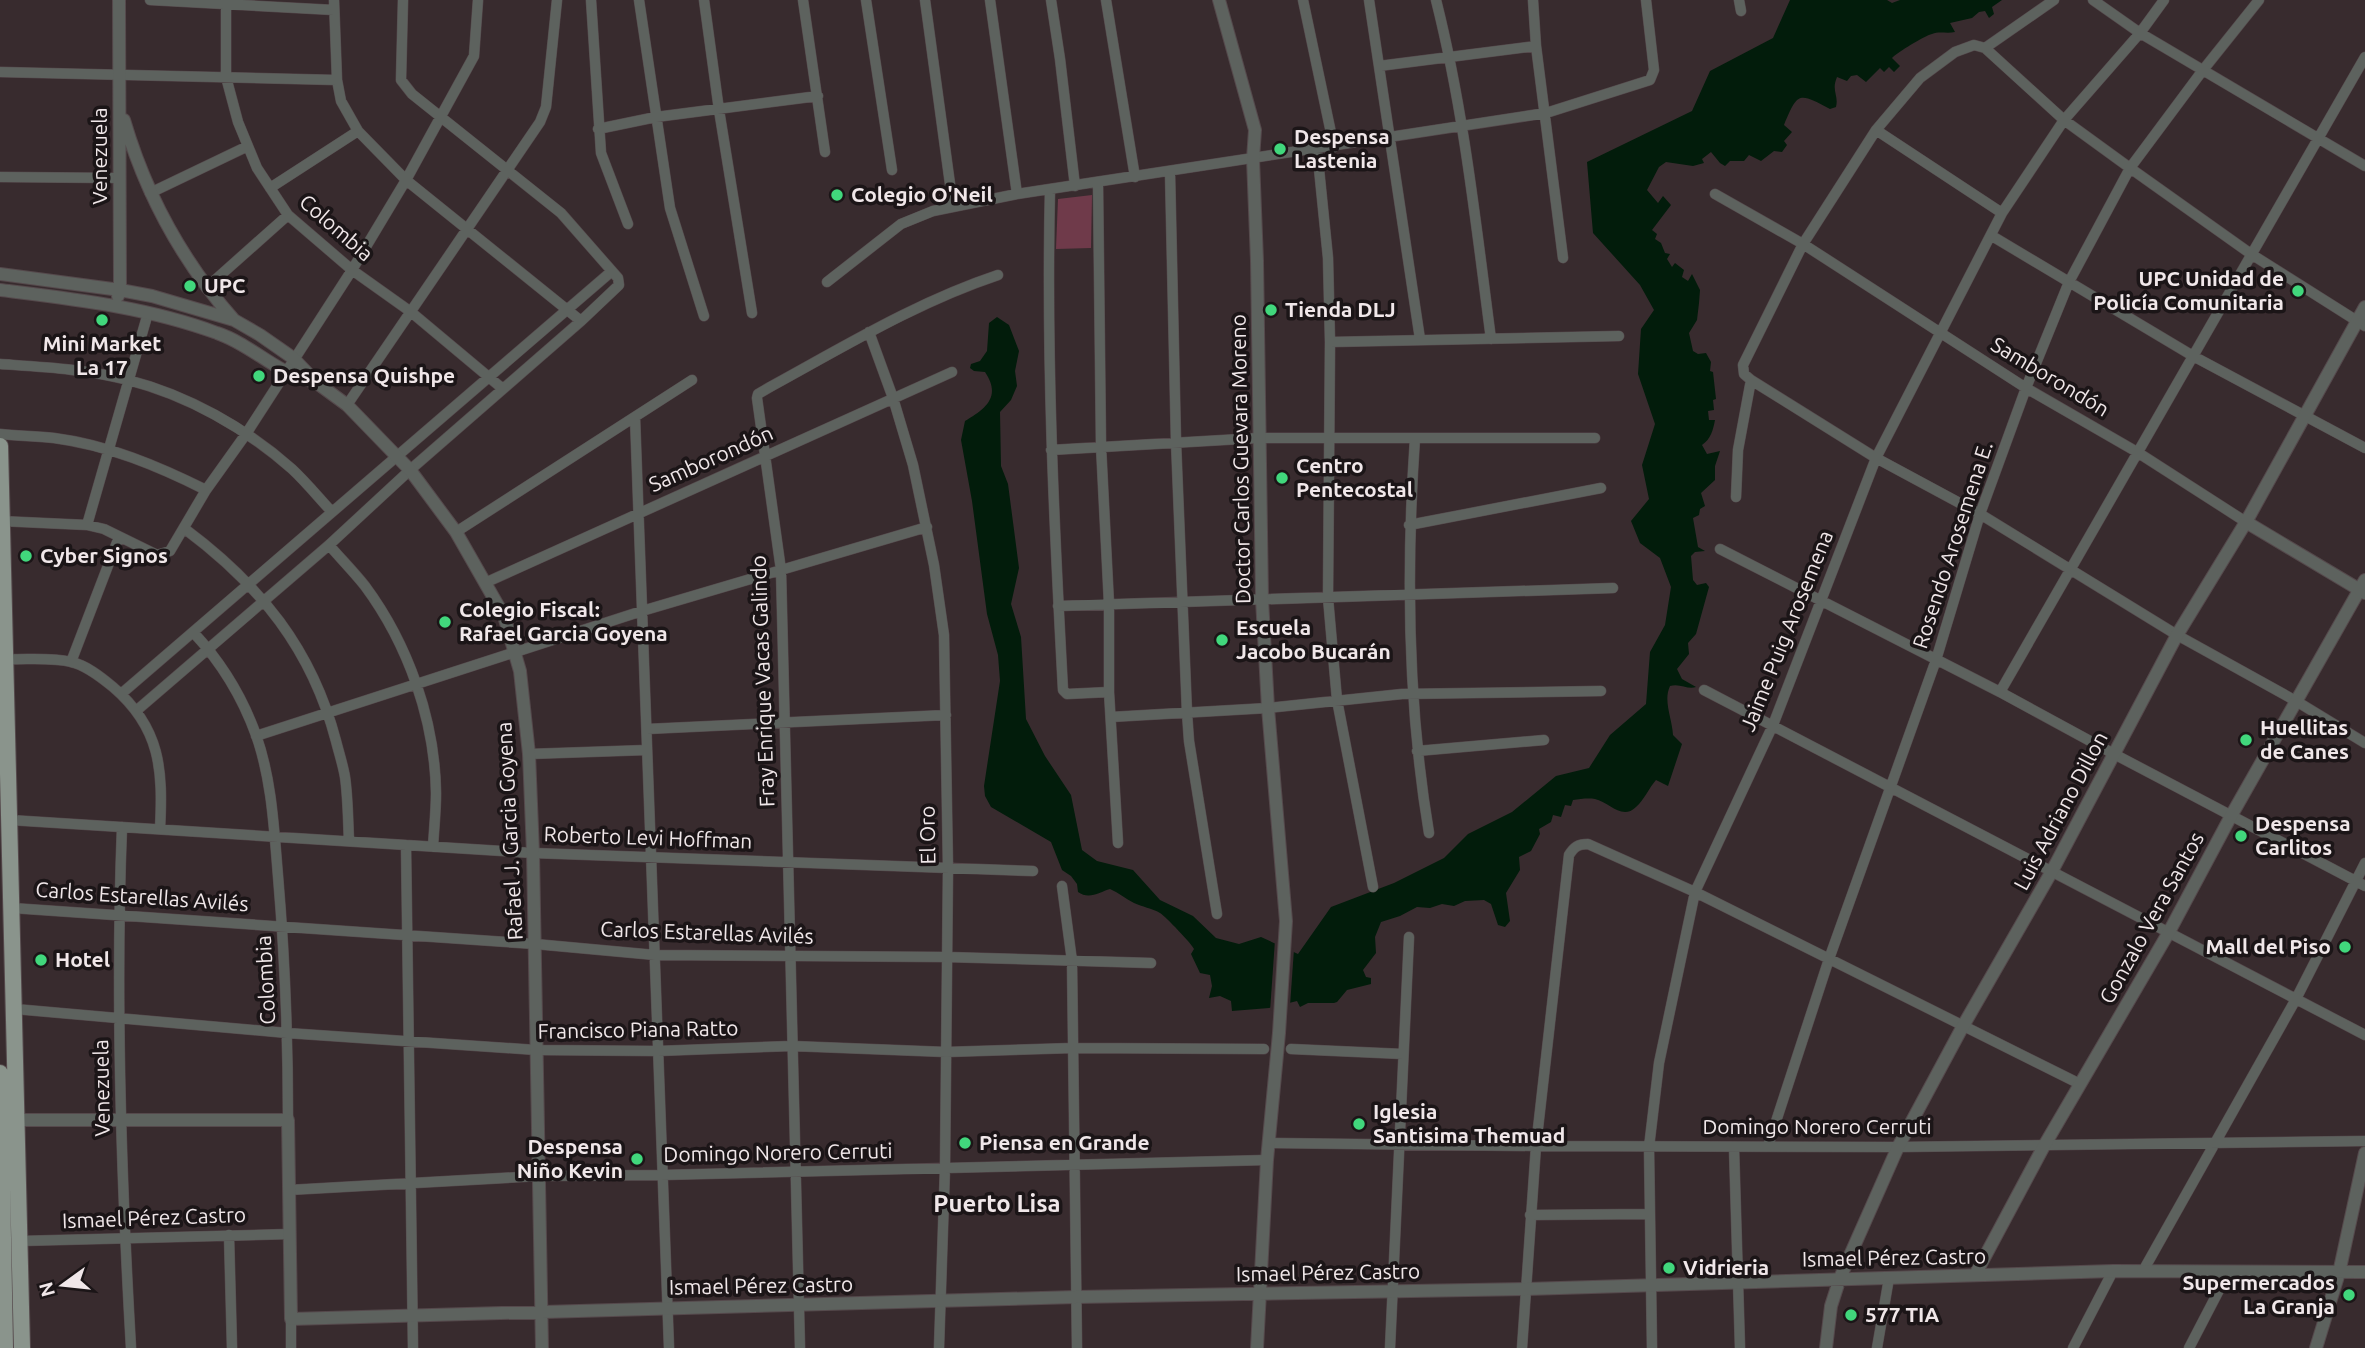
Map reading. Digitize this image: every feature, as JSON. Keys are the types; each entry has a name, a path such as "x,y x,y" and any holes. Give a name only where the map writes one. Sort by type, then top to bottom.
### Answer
{"main road":[{"path":"0,446 15,1009 6,1120 1,1241 5,1348"},
{"path":"0,1073 20,1241 22,1348"}],"street":[{"name":"Venezuela","path":"119,0 120,290"},
{"path":"150,0 334,5 337,80 341,102 358,131 406,180 581,321"},
{"path":"136,711 329,545 619,285 618,278 561,213 412,94 401,80 403,0"},
{"path":"1,521 87,525 104,529 157,555 170,551 206,490 246,434 352,270 406,180 474,56 478,0"},
{"path":"347,405 540,122 546,107 556,0"},
{"path":"591,0 601,153 628,224"},
{"path":"639,0 670,208 704,316"},
{"path":"704,0 752,313"},
{"path":"803,0 825,152"},
{"path":"866,0 892,170"},
{"path":"925,0 953,206"},
{"path":"990,0 1017,194"},
{"path":"1051,0 1075,186"},
{"path":"1106,0 1135,177"},
{"name":"Doctor Carlos Guevara Moreno","path":"1219,0 1255,130 1253,159 1262,599 1268,708 1286,921 1267,1160 1257,1348"},
{"path":"1303,0 1334,146"},
{"path":"1369,0 1420,339"},
{"path":"1436,0 1463,127 1491,339"},
{"path":"1533,0 1536,46 1563,258"},
{"path":"827,282 901,224 953,206 1546,113 1650,80 1654,70 1646,0"},
{"path":"1739,0 1741,11"},
{"path":"1985,48 2054,0"},
{"path":"2093,0 2140,33 2365,166"},
{"name":"Jaime Puig Arosemena","path":"1652,1348 1649,1147 1659,1063 1695,892 1773,725 1876,458 2002,214 2064,120 2140,33 2164,0"},
{"name":"Rosendo Arosemena E.","path":"1768,1146 1829,959 1936,660 1980,514 2026,388 2069,282 2130,167 2259,0"},
{"name":"Colombia","path":"226,2 226,77 246,147 288,215 352,270 411,312 503,389"},
{"path":"2361,324 2250,254 2064,120 1985,48 1974,45 1963,48 1928,72 1909,89 1876,130 1803,244 1743,365 1744,374 1751,380 1876,458 1980,514 2177,635 2365,743"},
{"path":"1379,66 1536,46"},
{"path":"2000,692 2365,57"},
{"path":"0,72 337,80"},
{"path":"598,129 656,117 818,96"},
{"path":"119,105 132,150 166,226 206,288 234,320"},
{"path":"1876,130 2002,214"},
{"path":"270,188 358,131"},
{"path":"150,193 246,147"},
{"path":"1317,149 1328,258 1328,598 1337,701 1373,887"},
{"path":"1170,172 1176,442 1187,713 1189,741 1217,914"},
{"path":"0,177 120,178"},
{"path":"1098,183 1101,446 1109,604 1109,692 1118,843"},
{"path":"1050,189 1048,282 1051,450 1063,691 1067,694 1109,692"},
{"name":"Samborondón","path":"1715,194 1803,244 2026,388 2137,452 2246,522 2363,587"},
{"path":"206,288 288,215"},
{"path":"1992,236 2193,356 2365,448"},
{"path":"121,694 612,271"},
{"name":"Rafael J. Garcia Goyena","path":"0,274 152,296 234,320 293,358 317,383 347,405 410,470 456,532 504,616 520,671 529,754 542,1348"},
{"path":"869,332 932,299 999,275"},
{"name":"Rafael J. Garcia Goyena","path":"0,290 106,304 219,333 285,371 317,383"},
{"path":"106,304 118,297 120,290"},
{"name":"Luis Adriano Dillon","path":"1826,1348 1831,1306 1840,1278 1898,1147 1963,1026 2052,871 2177,635 2361,324 2365,307"},
{"path":"87,525 148,313"},
{"name":"Fray Enrique Vacas Galindo","path":"800,1348 781,570 757,398 761,392 869,332"},
{"name":"El Oro","path":"869,332 913,465 927,527 944,635 948,868 945,1168 939,1348"},
{"path":"1330,342 1619,336"},
{"path":"0,364 64,368 128,380 189,402 246,434 292,469 332,512"},
{"name":"Samborondón","path":"486,582 952,372"},
{"path":"456,532 692,380"},
{"path":"1736,498 1738,450 1751,380"},
{"path":"635,416 668,1348"},
{"path":"0,434 55,438 108,449 159,467 206,490"},
{"path":"1051,450 1258,438 1595,438"},
{"path":"1415,438 1409,525 1412,695 1429,833"},
{"path":"1409,525 1601,488"},
{"path":"256,736 642,611 927,527"},
{"path":"185,529 219,554 265,600 291,635 312,673 328,712 345,776 349,841"},
{"path":"71,662 119,537"},
{"path":"329,545 365,587 394,633 416,684 430,737 434,778 433,847"},
{"path":"1720,549 2000,692 2360,884"},
{"name":"Gonzalo Vera Santos","path":"1975,1275 2043,1146 2169,932 2231,816 2363,587"},
{"path":"1058,606 1613,588"},
{"name":"Colombia","path":"193,632 234,684 256,736 268,781 275,836 288,1033 291,1348"},
{"path":"6,659 71,662 103,678 121,694 136,711 150,734 157,757 162,782 160,829"},
{"path":"1704,690 2365,1035"},
{"path":"1111,717 1268,708 1412,695 1601,691"},
{"path":"647,729 946,715"},
{"path":"1417,751 1544,740"},
{"path":"529,754 647,750"},
{"name":"Roberto Levi Hoffman","path":"10,820 533,853 1032,871"},
{"name":"Venezuela","path":"122,827 118,915 125,1238 131,1348"},
{"path":"1522,1348 1535,1146 1569,855 1574,848 1588,844 1695,892 2080,1084"},
{"path":"406,845 413,1348"},
{"path":"2143,1271 2360,884 2365,863"},
{"path":"1062,886 1072,961 1077,1348"},
{"name":"Carlos Estarellas Avilés","path":"12,908 535,944 655,955 946,957 1151,963"},
{"path":"1390,1348 1409,937"},
{"name":"Francisco Piana Ratto","path":"15,1009 409,1043 536,1051 658,1051 792,1046 946,1052 1073,1048 1264,1049"},
{"path":"1291,1049 1403,1054"},
{"path":"6,1120 288,1121"},
{"name":"Domingo Norero Cerruti","path":"1269,1143 1898,1147 2365,1141"},
{"path":"1734,1147 1740,1348"},
{"path":"2316,1348 2339,1273 2365,1153"},
{"name":"Domingo Norero Cerruti","path":"289,1190 539,1176 1267,1160"},
{"path":"1530,1215 1648,1214"},
{"name":"Ismael Pérez Castro","path":"20,1241 290,1234"},
{"path":"229,1235 232,1348"},
{"path":"2073,1348 2113,1271"},
{"name":"Ismael Pérez Castro","path":"291,1319 1076,1297 1527,1289 1649,1283 2113,1271 2365,1272"},
{"path":"2189,1348 2230,1271"},
{"path":"1877,1348 1889,1278"}],"shaded area":[{"path":"1790,0 1887,0 1892,3 1900,0 2002,0 1992,7 1994,14 1989,18 1985,11 1979,12 1972,18 1950,23 1955,32 1932,34 1905,48 1892,58 1900,66 1894,72 1889,67 1884,72 1880,68 1866,82 1857,75 1851,76 1847,81 1837,77 1836,107 1830,109 1801,98 1793,106 1784,125 1792,132 1784,141 1787,145 1782,152 1774,151 1761,161 1749,155 1744,161 1730,161 1725,166 1711,152 1702,159 1704,163 1693,166 1666,162 1659,167 1647,190 1658,203 1663,196 1671,205 1652,230 1657,234 1655,239 1661,243 1665,253 1670,254 1667,259 1672,267 1675,263 1684,270 1682,277 1688,281 1692,274 1700,290 1697,320 1689,333 1693,351 1698,354 1706,353 1711,362 1710,371 1713,372 1716,399 1713,400 1714,410 1708,411 1709,420 1715,420 1712,431 1702,445 1707,454 1720,451 1715,466 1715,480 1701,493 1705,506 1700,509 1699,515 1693,518 1698,547 1705,551 1695,552 1691,556 1693,580 1697,585 1706,583 1709,587 1696,634 1688,643 1689,654 1677,669 1682,679 1696,687 1674,685 1670,686 1668,692 1673,735 1682,744 1668,786 1656,780 1642,801 1631,811 1621,811 1595,799 1584,799 1573,800 1571,806 1565,805 1561,817 1553,815 1551,822 1539,829 1540,834 1531,851 1519,857 1520,870 1506,893 1510,921 1505,927 1498,925 1491,904 1484,900 1465,901 1454,906 1442,904 1430,908 1417,907 1381,922 1375,937 1376,953 1363,970 1366,977 1371,978 1371,984 1347,990 1337,1002 1308,1003 1300,1007 1297,1001 1269,1008 1232,1011 1231,1001 1220,996 1209,998 1212,986 1210,975 1200,973 1191,954 1194,949 1163,915 1110,889 1090,895 1078,892 1077,884 1062,870 1051,842 991,807 985,796 984,786 1000,681 998,655 987,614 961,440 965,421 985,407 991,395 990,381 985,372 970,368 971,364 980,361 987,351 989,323 997,317 1009,325 1019,351 1015,371 1017,386 1011,400 1000,412 1001,466 1008,484 1019,568 1011,604 1021,637 1026,719 1045,756 1071,795 1082,850 1097,861 1133,870 1160,900 1193,916 1216,938 1239,944 1261,937 1298,954 1331,907 1394,883 1444,858 1468,834 1512,812 1556,776 1589,768 1610,735 1646,704 1650,652 1665,625 1671,587 1660,558 1640,543 1631,521 1649,499 1642,465 1655,424 1638,374 1641,329 1654,310 1640,285 1593,233 1587,162 1692,111 1710,71 1773,38"},
{"path":"1092,195 1091,248 1056,249 1058,199"}],"pier":[{"path":"1275,940 1294,949 1290,1006 1270,1011"}],"place":[{"name":"Despensa Lastenia","path":"1280,149"},
{"name":"Colegio O'Neil","path":"837,195"},
{"name":"UPC","path":"190,286"},
{"name":"UPC Unidad de Policía Comunitaria","path":"2298,291"},
{"name":"Tienda DLJ","path":"1271,310"},
{"name":"Mini Market La 17","path":"102,320"},
{"name":"Despensa Quishpe","path":"259,376"},
{"name":"Centro Pentecostal","path":"1282,478"},
{"name":"Cyber Signos","path":"26,556"},
{"name":"Colegio Fiscal: Rafael Garcia Goyena","path":"445,622"},
{"name":"Escuela Jacobo Bucarán","path":"1222,640"},
{"name":"Huellitas de Canes","path":"2246,740"},
{"name":"Despensa Carlitos","path":"2241,836"},
{"name":"Mall del Piso","path":"2345,947"},
{"name":"Hotel","path":"41,960"},
{"name":"Iglesia Santisima Themuad","path":"1359,1124"},
{"name":"Piensa en Grande","path":"965,1143"},
{"name":"Despensa Niño Kevin","path":"637,1159"},
{"name":"Vidrieria","path":"1669,1268"},
{"name":"Supermercados La Granja","path":"2349,1295"},
{"name":"577 TIA","path":"1851,1315"}],"district":[{"name":"Puerto Lisa","path":"997,1204"}]}
